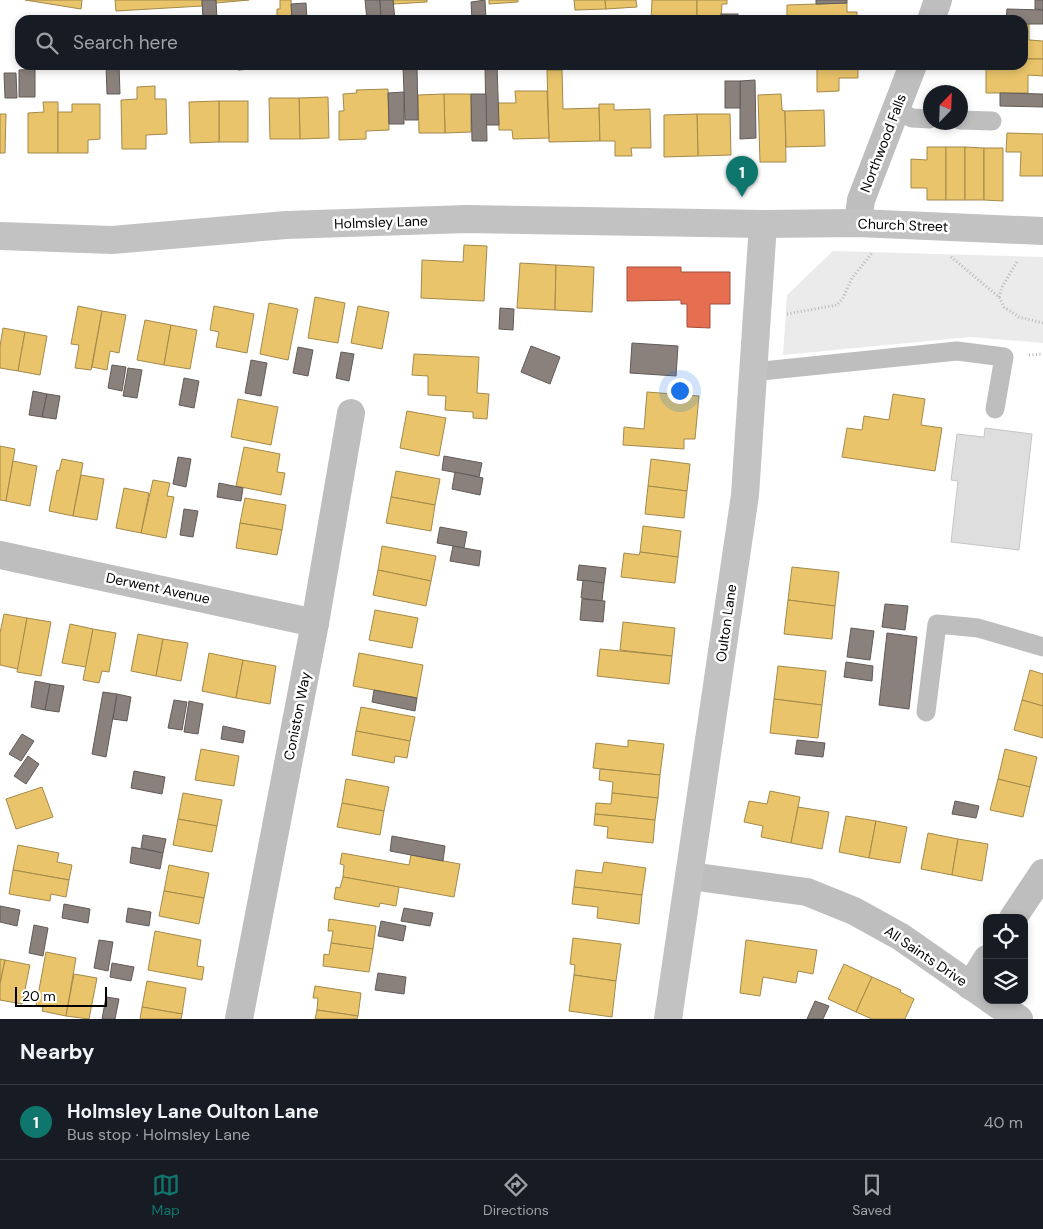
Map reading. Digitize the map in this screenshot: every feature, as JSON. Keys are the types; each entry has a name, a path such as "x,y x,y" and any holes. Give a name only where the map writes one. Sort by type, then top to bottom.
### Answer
{"street":[{"path":"932,15 938,0"},
{"name":"Northwood Falls","path":"858,223 861,200 911,70"},
{"name":"Holmsley Lane","path":"0,236 112,240 286,225 468,218 763,224"},
{"name":"Church Street","path":"763,224 858,223 1040,231"},
{"name":"Oulton Lane","path":"668,1019 745,494 763,224"},
{"name":"Coniston Way","path":"239,1019 315,623 351,413"},
{"name":"Derwent Avenue","path":"0,555 315,623"},
{"path":"1016,914 1043,873"},
{"name":"All Saints Drive","path":"690,876 806,892 846,908 902,937 983,994"},
{"name":"All Saints Drive","path":"997,1004 1019,1019"}],"lane":[{"path":"896,110 912,118 923,118"},
{"path":"968,120 992,121"},
{"path":"753,372 957,351 1004,357 995,409"},
{"path":"926,712 937,624 978,628 1043,647"}],"path":[{"path":"757,318 836,305 843,298 852,278 910,226 999,297 1004,307 1019,317 1043,323"},
{"path":"999,297 1002,287 1040,231"}],"shaded area":[{"path":"833,251 1043,257 1043,343 970,337 783,355 787,295"}],"building: Homes":[{"path":"25,0 82,0 81,9"},
{"path":"115,0 202,0 202,6 116,11"},
{"path":"216,0 249,0 216,3"},
{"path":"280,0 291,0 292,15 277,15 277,9 280,9"},
{"path":"393,0 427,0 427,2 394,4"},
{"path":"489,0 518,0 518,2 489,4"},
{"path":"574,0 605,0 606,9 575,10"},
{"path":"605,0 636,0 637,7 606,9"},
{"path":"652,0 697,0 697,15 651,15"},
{"path":"697,0 727,0 727,4 722,4 721,15 697,15"},
{"path":"847,3 847,12 857,12 857,15 787,15 787,5"},
{"path":"1028,24 1029,40 1043,41 1043,59 1028,59"},
{"path":"1028,59 1043,59 1043,76 1028,75 1028,93 986,93 986,70 1028,70"},
{"path":"547,70 562,70 563,109 599,108 600,141 549,142"},
{"path":"817,70 858,70 858,78 839,78 839,91 817,92"},
{"path":"155,86 155,99 166,99 167,134 146,135 146,149 122,149 121,100 137,99 137,87"},
{"path":"388,89 389,130 366,131 366,139 339,140 339,111 344,111 343,94 357,93 356,90"},
{"path":"515,91 547,91 549,138 513,139 512,130 499,130 498,103 516,103"},
{"path":"444,94 471,94 471,132 445,133"},
{"path":"444,94 445,133 419,133 418,95"},
{"path":"781,94 782,110 785,111 786,162 760,162 758,95"},
{"path":"328,97 329,138 300,139 299,98"},
{"path":"269,98 299,98 300,139 270,139"},
{"path":"219,101 248,101 248,142 219,142"},
{"path":"219,101 219,142 190,143 189,102"},
{"path":"43,102 58,102 58,153 28,153 28,113 44,112"},
{"path":"72,104 100,104 100,139 88,140 88,153 58,153 58,112 72,112"},
{"path":"599,104 614,104 614,110 650,109 651,148 631,148 632,156 615,156 615,141 600,141"},
{"path":"824,110 825,146 786,147 785,111"},
{"path":"0,114 6,114 5,153 0,153"},
{"path":"697,114 730,114 731,155 698,156"},
{"path":"697,114 698,156 664,157 664,115"},
{"path":"1007,133 1043,134 1043,176 1020,176 1021,152 1006,152"},
{"path":"927,147 946,147 946,200 927,200 927,188 911,188 911,159 927,160"},
{"path":"946,147 965,147 965,200 946,200"},
{"path":"965,147 984,148 984,200 965,200"},
{"path":"984,148 1003,148 1003,201 984,200"},
{"path":"464,245 487,246 484,301 421,298 422,260 463,262"},
{"path":"520,263 556,265 555,310 517,308"},
{"path":"556,265 594,267 592,312 555,310"},
{"path":"315,297 345,303 338,343 308,338"},
{"path":"269,303 298,309 288,360 260,354"},
{"path":"78,306 102,311 91,370 75,368 79,345 71,344"},
{"path":"214,306 254,314 247,353 216,347 219,332 210,330"},
{"path":"358,306 389,312 382,349 351,343"},
{"path":"102,311 126,315 119,353 110,351 107,370 92,367"},
{"path":"145,320 171,325 164,365 137,360"},
{"path":"171,325 197,330 190,369 164,365"},
{"path":"3,328 25,332 18,371 0,368 0,346"},
{"path":"25,332 47,336 40,375 18,371"},
{"path":"414,354 479,357 477,393 489,394 487,419 473,418 473,412 445,410 446,396 428,395 428,376 412,375"},
{"path":"647,392 699,396 695,439 684,439 684,449 623,445 624,427 644,429"},
{"path":"893,394 925,399 921,425 942,428 935,471 842,457 847,428 862,430 864,416 889,420"},
{"path":"238,399 278,407 271,445 231,437"},
{"path":"407,411 446,418 439,456 400,448"},
{"path":"0,446 15,449 6,501 0,500"},
{"path":"244,447 280,454 277,472 285,473 281,495 236,486"},
{"path":"62,459 83,463 73,516 49,511 57,470 59,471"},
{"path":"651,459 690,464 687,491 648,486"},
{"path":"13,461 37,466 30,506 6,501"},
{"path":"396,471 440,479 435,505 391,497"},
{"path":"81,475 104,479 97,520 73,516"},
{"path":"153,480 170,483 167,496 174,497 166,538 141,533"},
{"path":"648,486 687,491 684,518 645,514"},
{"path":"124,488 149,493 141,533 116,528"},
{"path":"391,497 435,505 431,531 386,523"},
{"path":"245,498 286,505 282,530 240,523"},
{"path":"240,523 282,530 277,555 236,548"},
{"path":"643,526 681,531 678,557 640,552"},
{"path":"382,546 436,556 431,581 378,570"},
{"path":"640,552 678,557 675,583 621,577 624,553 639,555"},
{"path":"792,567 839,572 835,606 788,600"},
{"path":"378,570 431,581 426,606 373,595"},
{"path":"788,600 835,606 832,639 784,634"},
{"path":"375,610 418,618 412,648 369,640"},
{"path":"4,614 27,618 18,669 0,665 0,633"},
{"path":"27,618 51,622 41,676 17,672"},
{"path":"623,622 675,628 672,656 620,650"},
{"path":"70,624 93,629 86,667 62,663"},
{"path":"93,629 116,633 109,672 102,671 99,683 83,680"},
{"path":"138,634 163,639 156,676 131,671"},
{"path":"163,639 188,643 181,681 156,676"},
{"path":"600,649 672,656 669,684 597,676"},
{"path":"209,653 243,660 236,698 202,691"},
{"path":"359,653 423,665 417,698 353,686"},
{"path":"243,660 276,666 270,704 236,698"},
{"path":"778,666 826,671 822,705 774,699"},
{"path":"1030,670 1043,674 1043,706 1022,700"},
{"path":"774,699 822,705 818,738 770,733"},
{"path":"1022,700 1043,706 1043,738 1014,730"},
{"path":"361,707 415,717 410,741 356,731"},
{"path":"356,731 410,741 407,758 395,756 394,763 352,755"},
{"path":"628,740 664,744 660,775 593,768 596,743 628,747"},
{"path":"201,749 239,756 234,786 195,780"},
{"path":"1005,749 1037,757 1030,787 998,779"},
{"path":"600,769 660,775 658,798 612,793 613,782 599,780"},
{"path":"346,779 389,787 384,811 342,803"},
{"path":"998,779 1030,787 1023,817 990,810"},
{"path":"42,787 53,817 16,829 6,799"},
{"path":"770,791 800,797 791,843 761,837 763,826 744,822 749,801 767,804"},
{"path":"183,793 222,800 217,826 178,819"},
{"path":"612,793 658,798 655,820 595,814 596,803 611,804"},
{"path":"342,803 384,811 380,835 337,827"},
{"path":"798,807 829,812 822,849 791,843"},
{"path":"595,814 655,820 653,843 607,838 608,827 594,825"},
{"path":"846,816 876,821 869,858 839,852"},
{"path":"178,819 217,826 212,852 173,845"},
{"path":"876,821 907,827 900,863 869,858"},
{"path":"928,833 958,839 952,875 921,869"},
{"path":"958,839 988,844 982,881 952,875"},
{"path":"18,845 59,853 57,862 72,865 69,880 13,870"},
{"path":"342,853 409,865 411,855 460,864 454,897 343,877 344,865 340,864"},
{"path":"604,862 646,868 642,895 574,887 576,870 602,873"},
{"path":"169,865 209,873 204,898 164,891"},
{"path":"13,870 69,880 66,897 51,894 50,901 9,894"},
{"path":"343,877 399,887 396,906 380,903 379,907 334,899 336,887 340,888"},
{"path":"574,887 642,895 639,924 597,918 598,907 572,904"},
{"path":"164,891 204,898 199,924 159,916"},
{"path":"329,919 376,926 373,949 331,943 333,931 328,931"},
{"path":"155,931 201,940 197,966 204,967 202,980 148,970"},
{"path":"573,938 621,944 616,981 574,975 575,965 570,964"},
{"path":"746,940 817,950 813,974 798,971 796,983 763,977 760,996 740,993"},
{"path":"331,943 373,949 369,972 323,966 324,954 329,955"},
{"path":"46,952 76,958 66,1016 42,1011 43,1007 36,1006"},
{"path":"0,959 5,960 0,984"},
{"path":"5,960 30,965 22,1004 0,1000 0,984"},
{"path":"844,964 872,977 856,1012 828,999"},
{"path":"74,974 97,978 89,1019 66,1016"},
{"path":"574,975 616,981 612,1017 569,1011"},
{"path":"872,977 901,990 900,992 914,999 905,1019 872,1019 856,1012"},
{"path":"147,981 186,988 182,1014 142,1007"},
{"path":"315,986 361,993 358,1016 317,1010 318,998 313,998"},
{"path":"142,1007 182,1014 181,1019 140,1019"},
{"path":"317,1010 358,1016 357,1019 315,1019"}],"building: Shops":[{"path":"627,267 681,267 681,272 730,272 730,304 710,304 710,328 687,327 687,304 681,304 681,300 627,301"}],"building: Industry":[{"path":"202,0 216,0 217,15 203,15"},
{"path":"365,0 380,0 381,15 366,15"},
{"path":"380,0 393,0 394,15 381,15"},
{"path":"485,0 486,15 472,15 471,2"},
{"path":"816,0 847,0 847,3 816,4"},
{"path":"1035,0 1043,0 1043,10 1035,9"},
{"path":"306,3 307,15 292,15 291,4"},
{"path":"1007,9 1043,10 1043,24 1028,24 1028,15 1006,15"},
{"path":"721,14 738,14 738,15"},
{"path":"19,70 35,70 35,97 19,97"},
{"path":"106,70 119,70 120,94 107,94"},
{"path":"403,70 417,70 418,120 405,120"},
{"path":"485,70 497,70 499,125 486,125"},
{"path":"4,73 16,73 17,98 5,98"},
{"path":"755,80 756,138 740,139 740,81"},
{"path":"725,81 740,81 740,108 725,108"},
{"path":"404,92 404,124 389,124 388,93"},
{"path":"1000,93 1043,94 1043,107 1000,106"},
{"path":"471,94 486,94 487,141 472,141"},
{"path":"500,308 514,309 513,330 499,329"},
{"path":"632,343 678,346 676,376 630,373"},
{"path":"531,346 560,357 550,384 521,372"},
{"path":"298,347 313,350 308,376 293,373"},
{"path":"341,352 354,354 349,381 336,378"},
{"path":"251,360 267,363 261,396 245,393"},
{"path":"112,365 126,367 122,391 108,388"},
{"path":"128,368 142,370 137,398 123,396"},
{"path":"184,378 199,381 194,408 179,405"},
{"path":"33,391 47,394 42,417 29,415"},
{"path":"47,394 60,396 56,419 42,417"},
{"path":"444,456 482,463 479,477 442,470"},
{"path":"178,457 191,459 186,487 173,484"},
{"path":"455,472 483,478 480,495 452,489"},
{"path":"219,483 243,488 241,501 217,497"},
{"path":"184,509 198,511 193,537 180,535"},
{"path":"440,527 467,532 464,548 437,543"},
{"path":"453,546 481,551 479,566 450,561"},
{"path":"579,565 606,568 604,583 577,580"},
{"path":"583,580 604,583 602,601 581,598"},
{"path":"582,599 605,601 603,622 580,620"},
{"path":"885,604 908,606 905,630 882,627"},
{"path":"851,628 874,631 870,660 847,657"},
{"path":"887,633 917,637 909,709 879,705"},
{"path":"846,662 873,666 872,681 844,677"},
{"path":"35,681 50,684 45,710 31,707"},
{"path":"50,684 64,686 59,712 45,710"},
{"path":"374,690 417,698 415,711 372,702"},
{"path":"103,692 117,694 106,757 92,754"},
{"path":"117,694 131,697 127,721 113,719"},
{"path":"174,700 187,702 182,730 168,728"},
{"path":"189,701 203,704 198,734 184,732"},
{"path":"223,726 245,731 243,743 221,739"},
{"path":"22,734 34,741 21,761 9,754"},
{"path":"797,740 825,743 823,757 795,754"},
{"path":"28,756 39,764 26,784 14,776"},
{"path":"134,771 165,777 162,794 131,788"},
{"path":"955,801 979,806 976,818 952,814"},
{"path":"143,835 166,839 163,853 141,848"},
{"path":"392,836 445,846 443,861 390,851"},
{"path":"132,847 163,853 160,869 130,863"},
{"path":"64,904 90,909 88,923 62,918"},
{"path":"0,906 20,910 17,926 0,922"},
{"path":"128,908 151,912 149,926 126,922"},
{"path":"404,908 433,913 430,926 401,921"},
{"path":"381,921 406,926 403,941 378,936"},
{"path":"34,925 48,928 43,956 29,953"},
{"path":"99,940 113,942 108,971 94,968"},
{"path":"112,963 134,967 131,981 110,977"},
{"path":"378,973 406,977 404,994 375,990"},
{"path":"106,997 119,999 115,1019 102,1019"},
{"path":"815,1001 829,1006 823,1019 807,1019"}],"building: Other":[{"path":"985,428 1032,434 1019,550 951,542 958,481 951,480 957,434 984,437"}],"place":[{"name":"Holmsley Lane Oulton Lane","path":"742,197"}]}
